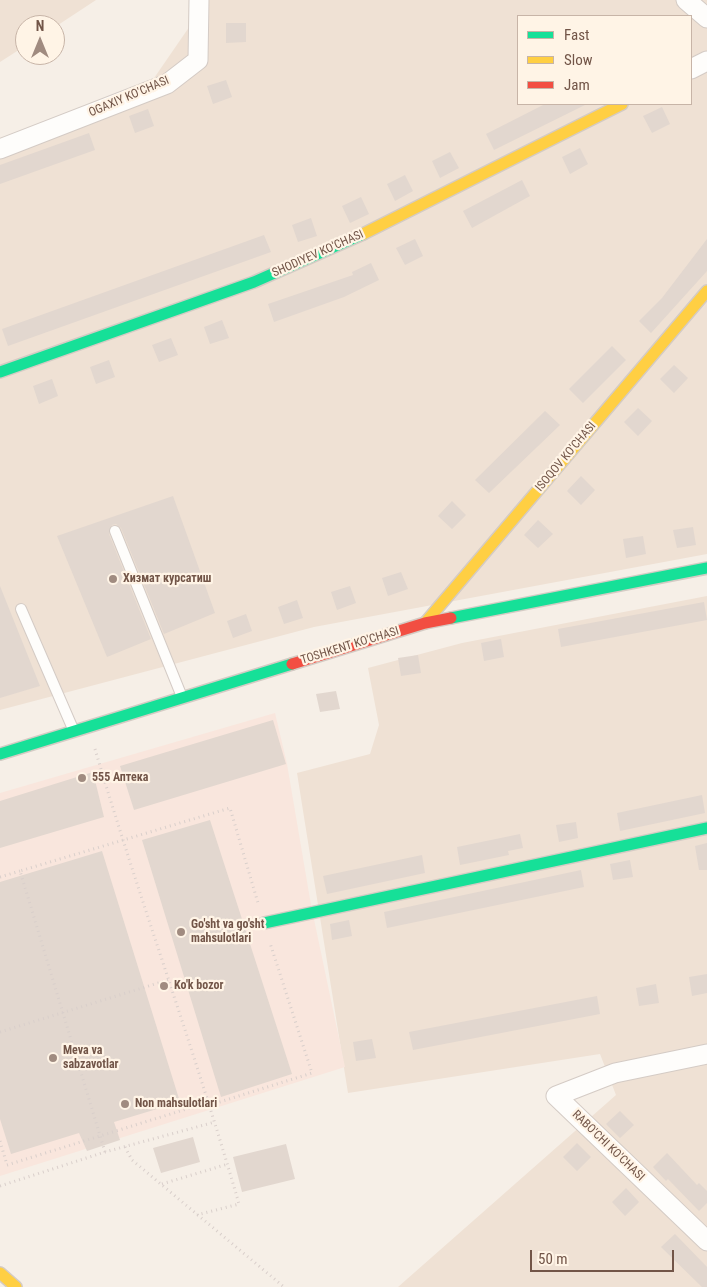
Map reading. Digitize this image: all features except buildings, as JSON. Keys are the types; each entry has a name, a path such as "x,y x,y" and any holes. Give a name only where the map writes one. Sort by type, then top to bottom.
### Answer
{"street":[{"name":"OGAXIY KO'CHASI","path":"0,148 167,84 198,60 199,0"},
{"path":"686,0 707,18"},
{"path":"692,68 707,61"},
{"name":"SHODIYEV KO'CHASI","path":"0,372 254,282 374,229 620,105"},
{"name":"ISOQOV KO'CHASI","path":"425,624 707,291"},
{"name":"TOSHKENT KO'CHASI","path":"0,754 425,624 707,568"},
{"path":"264,923 707,828"},
{"name":"RABO'CHI KO'CHASI","path":"707,1054 615,1073 556,1096 707,1241"},
{"path":"0,1274 16,1287"}],"lane":[{"path":"115,531 182,697"},
{"path":"21,609 74,731"}],"path":[{"path":"89,726 123,841 215,1122 239,1204 197,1215"},
{"path":"0,877 230,808"},
{"path":"20,871 105,1152"},
{"path":"0,1032 168,980"},
{"path":"0,1141 7,1165 100,1135 312,1073"},
{"path":"0,1186 105,1152 215,1122"},
{"path":"125,1147 132,1160 284,1287"},
{"path":"162,1184 228,1164"}],"shaded area":[{"path":"0,0 96,0 65,20 65,15 15,15 15,52 0,62"},
{"path":"195,0 707,0 707,554 314,627 0,710 0,140 150,84 194,20"},
{"path":"707,596 707,1287 398,1287 616,1095 600,1054 348,1093 297,773 370,754 379,725 368,668 462,643"},
{"name":"Ko'k bozor","path":"275,713 287,764 311,905 345,1067 0,1176 0,793"}],"traffic: fast":[{"path":"0,372 254,282 363,234"},
{"path":"451,618 707,568"},
{"path":"0,754 292,664"},
{"path":"264,923 707,828"}],"traffic: slow":[{"path":"363,234 620,105"},
{"path":"425,623 707,291"},
{"path":"0,1273 16,1287"}],"traffic: jam":[{"path":"292,664 425,623 451,618"}],"place":[{"name":"Хизмат курсатиш","path":"113,579"},
{"name":"555 Аптека","path":"82,778"},
{"name":"Go'sht va go'sht mahsulotlari","path":"181,932"},
{"name":"Ko'k bozor","path":"164,986"},
{"name":"Meva va sabzavotlar","path":"53,1058"},
{"name":"Non mahsulotlari","path":"125,1104"}]}
